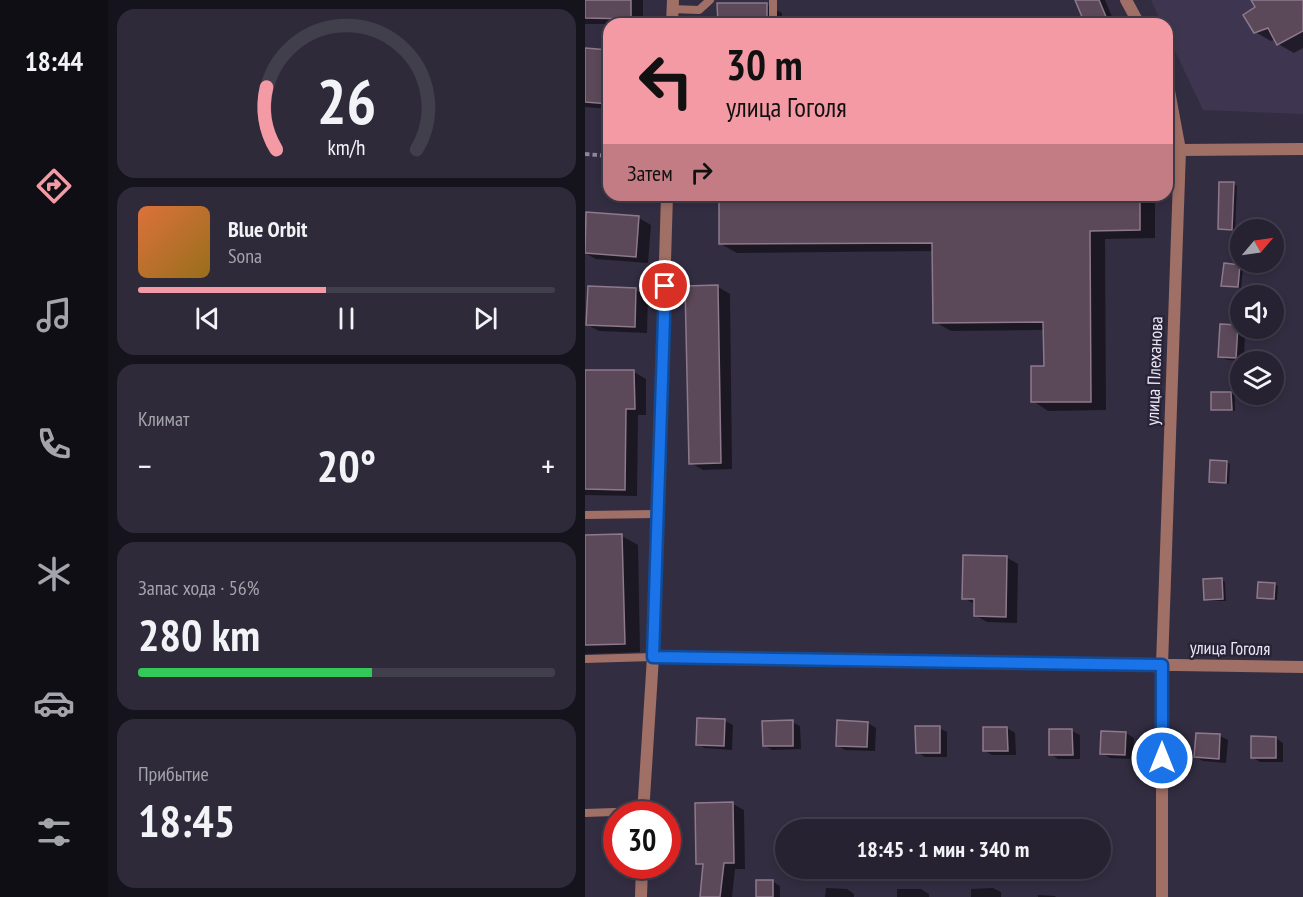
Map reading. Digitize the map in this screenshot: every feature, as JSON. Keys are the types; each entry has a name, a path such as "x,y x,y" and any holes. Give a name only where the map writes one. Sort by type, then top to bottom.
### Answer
{"street":[{"path":"1126,0 1136,18"},
{"path":"1173,151 1303,149"},
{"path":"644,801 653,657 667,201"},
{"name":"улица Плеханова","path":"1162,897 1162,665 1172,201"},
{"name":"улица Гоголя","path":"653,657 1303,667"},
{"path":"641,897 642,879"}],"lane":[{"path":"673,5 699,10 710,0"},
{"path":"773,0 773,18"},
{"path":"585,515 657,514"},
{"path":"585,659 653,657"},
{"path":"585,813 603,813"}],"path":[{"path":"585,154 603,156"}],"shaded area":[{"path":"1151,0 1303,0 1303,114 1203,110 1173,47 1173,18 1159,18"}],"building":[{"path":"585,0 631,0 631,18 585,18"},
{"path":"1075,0 1099,0 1106,18 1082,18"},
{"path":"1251,0 1303,0 1303,31 1277,45 1268,28 1254,33 1243,15 1255,7"},
{"path":"717,3 767,3 767,18 718,18"},
{"path":"585,48 603,50 603,104 585,102"},
{"path":"1219,182 1234,182 1230,230 1218,229"},
{"path":"719,201 1140,201 1140,230 1090,231 1091,402 1031,402 1031,366 1044,366 1043,322 933,323 932,243 719,244"},
{"path":"586,212 639,216 636,257 585,253"},
{"path":"1224,263 1230,264 1230,273 1239,273 1238,285 1221,286"},
{"path":"718,285 721,463 689,464 685,286"},
{"path":"588,286 636,288 635,327 586,325"},
{"path":"1220,324 1230,325 1230,339 1237,339 1236,351 1230,351 1230,358 1218,357"},
{"path":"585,370 634,370 635,409 626,409 625,490 585,489"},
{"path":"1211,392 1230,392 1232,410 1211,410"},
{"path":"1210,460 1227,461 1226,483 1209,482"},
{"path":"622,534 625,644 585,645 585,535"},
{"path":"963,555 1007,556 1006,617 974,616 974,599 962,599"},
{"path":"1222,578 1223,599 1204,600 1203,579"},
{"path":"1258,582 1275,583 1274,599 1257,598"},
{"path":"697,718 725,719 724,746 696,745"},
{"path":"793,720 793,746 763,746 762,721"},
{"path":"837,720 868,722 867,747 836,746"},
{"path":"915,726 940,726 940,753 916,753"},
{"path":"983,727 1007,727 1008,751 983,751"},
{"path":"1049,729 1072,729 1073,755 1049,755"},
{"path":"1101,731 1126,732 1125,755 1100,754"},
{"path":"1196,733 1220,734 1219,759 1194,757"},
{"path":"1251,736 1276,737 1276,758 1251,758"},
{"path":"733,802 734,863 724,863 720,897 700,897 703,864 696,864 695,803"},
{"path":"756,880 773,880 773,897 756,897"}],"route":[{"path":"665,286 653,657 1162,665 1162,758"}]}
